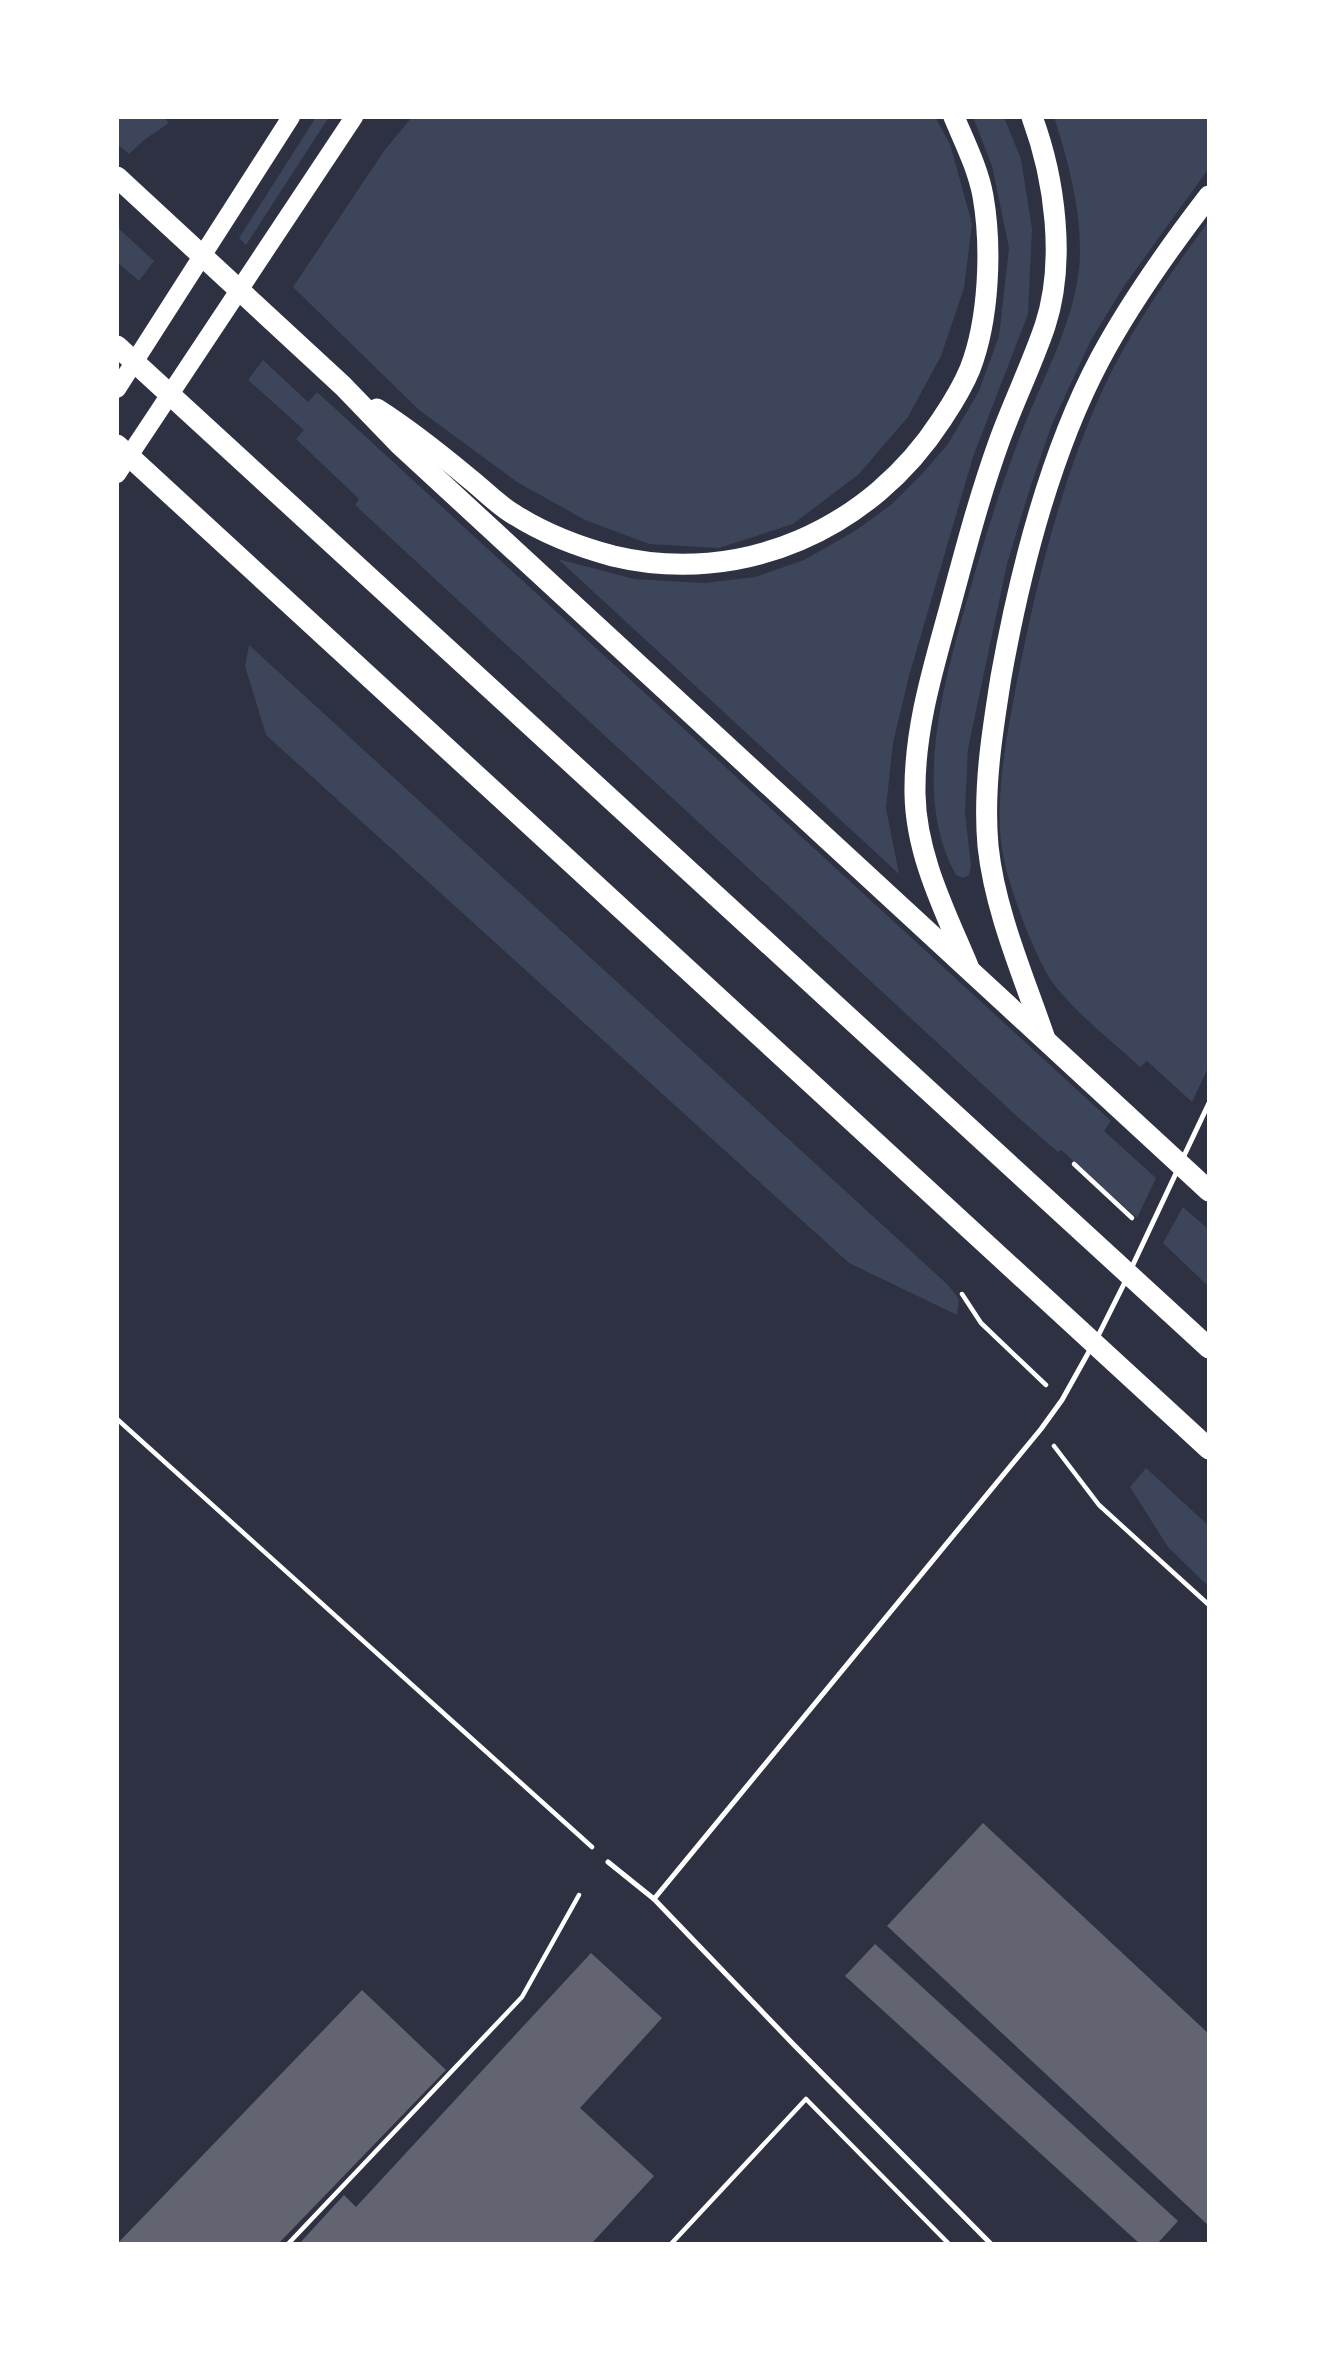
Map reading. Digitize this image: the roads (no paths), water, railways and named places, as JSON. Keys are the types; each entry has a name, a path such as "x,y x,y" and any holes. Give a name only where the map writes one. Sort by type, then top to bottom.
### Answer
{"highway":[{"path":"344,386 412,432 514,515 572,544 638,561 687,564 748,556 783,547 825,530 880,493 908,465 931,437 971,368 988,282 988,239 983,195 970,153 954,117"},
{"path":"971,974 935,886 920,841 915,796 917,748 926,693 971,528 999,440 1045,325 1054,286 1055,222 1040,141 1032,117"},
{"path":"117,177 344,386 399,444 1208,1190"},
{"path":"1045,1041 998,903 988,847 987,789 994,719 1010,624 1033,534 1063,442 1099,360 1150,274 1209,196"},
{"path":"117,346 1209,1348"},
{"path":"117,445 1209,1449"}],"main road":[{"path":"117,389 290,117"},
{"path":"117,474 354,117"}],"lane":[{"path":"654,1899 1062,1400 1113,1308 1209,1102"},
{"path":"608,1862 654,1899 793,2045 991,2244"}]}
